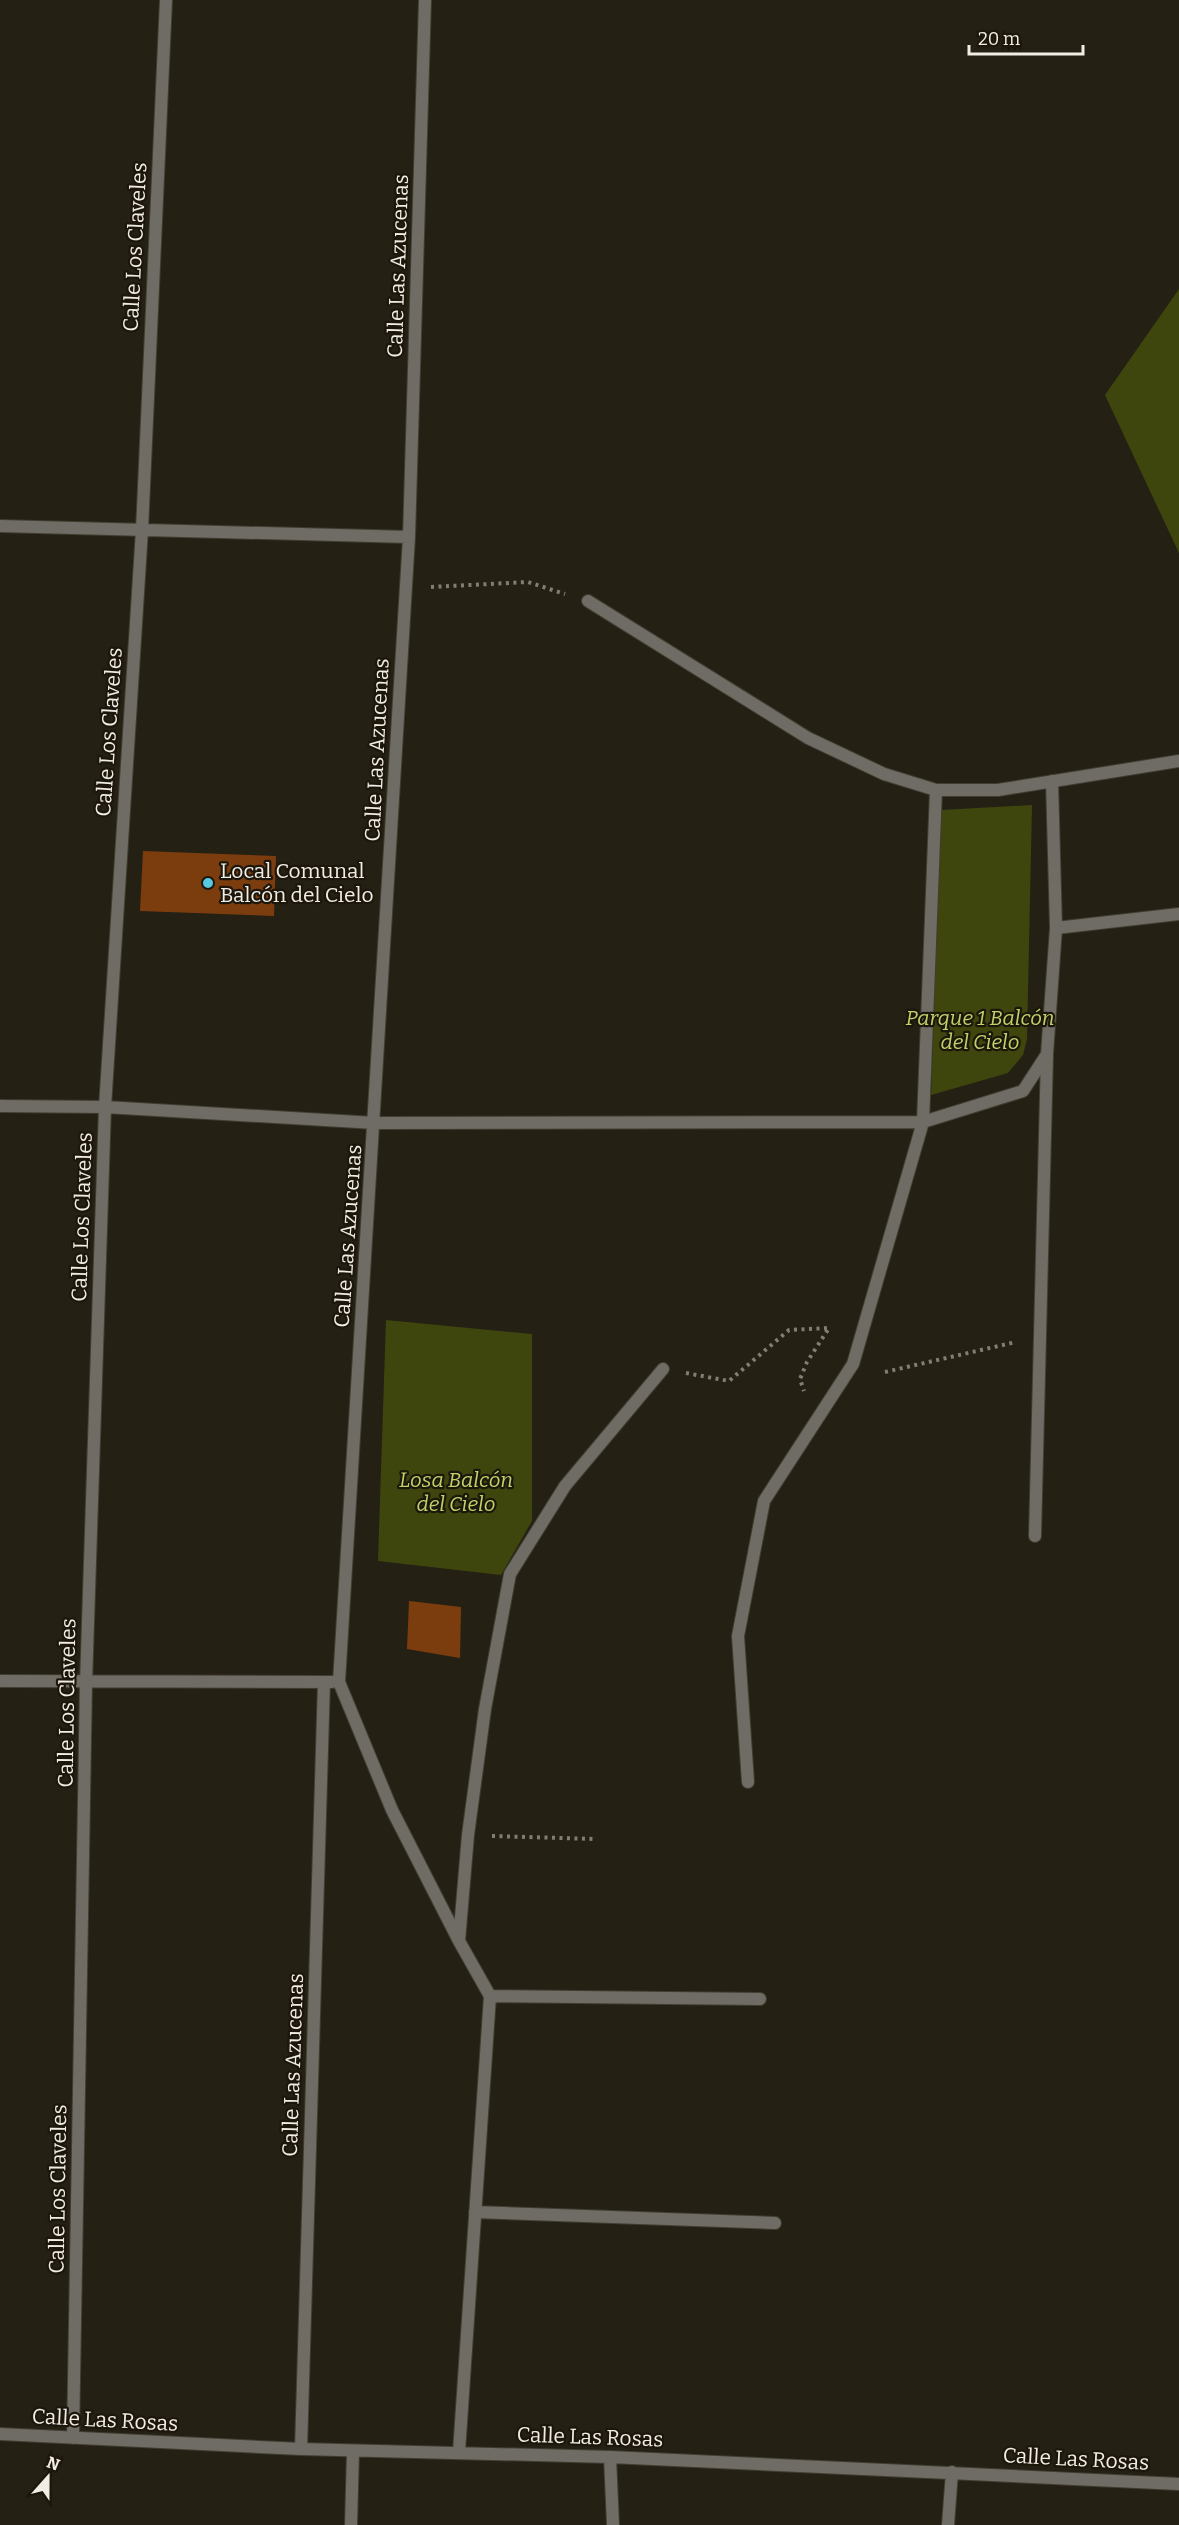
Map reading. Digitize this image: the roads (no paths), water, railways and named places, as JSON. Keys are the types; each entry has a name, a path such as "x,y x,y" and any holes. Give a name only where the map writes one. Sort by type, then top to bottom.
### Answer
{"street":[{"name":"Calle Los Claveles","path":"73,2438 86,1683 105,1107 142,530 166,0"},
{"name":"Calle Las Azucenas","path":"339,1682 375,1123 409,537 425,0"},
{"path":"0,526 409,537"},
{"path":"588,601 808,738 884,774 936,790 998,790 1179,760"},
{"path":"1035,1536 1047,1054 1056,928 1052,781"},
{"path":"748,1782 738,1636 764,1501 853,1364 923,1122 936,790"},
{"path":"1056,928 1179,914"},
{"path":"0,1106 105,1107 375,1123 923,1122 1023,1091 1047,1054"},
{"path":"459,1941 468,1835 484,1709 510,1574 566,1486 663,1369"},
{"path":"0,1681 339,1682 393,1810 489,1996 459,2452"},
{"name":"Calle Las Azucenas","path":"301,2449 324,1682"},
{"path":"489,1996 760,1999"},
{"path":"475,2212 775,2223"},
{"name":"Calle Las Rosas","path":"0,2434 353,2451 610,2457 1179,2484"},
{"path":"351,2525 353,2451"},
{"path":"610,2457 612,2525"},
{"path":"948,2525 952,2472"}],"place":[{"name":"Local Comunal Balcón del Cielo","path":"208,883"}],"park label":[{"name":"Parque 1 Balcón del Cielo","path":"980,1030"},
{"name":"Losa Balcón del Cielo","path":"456,1492"}]}
